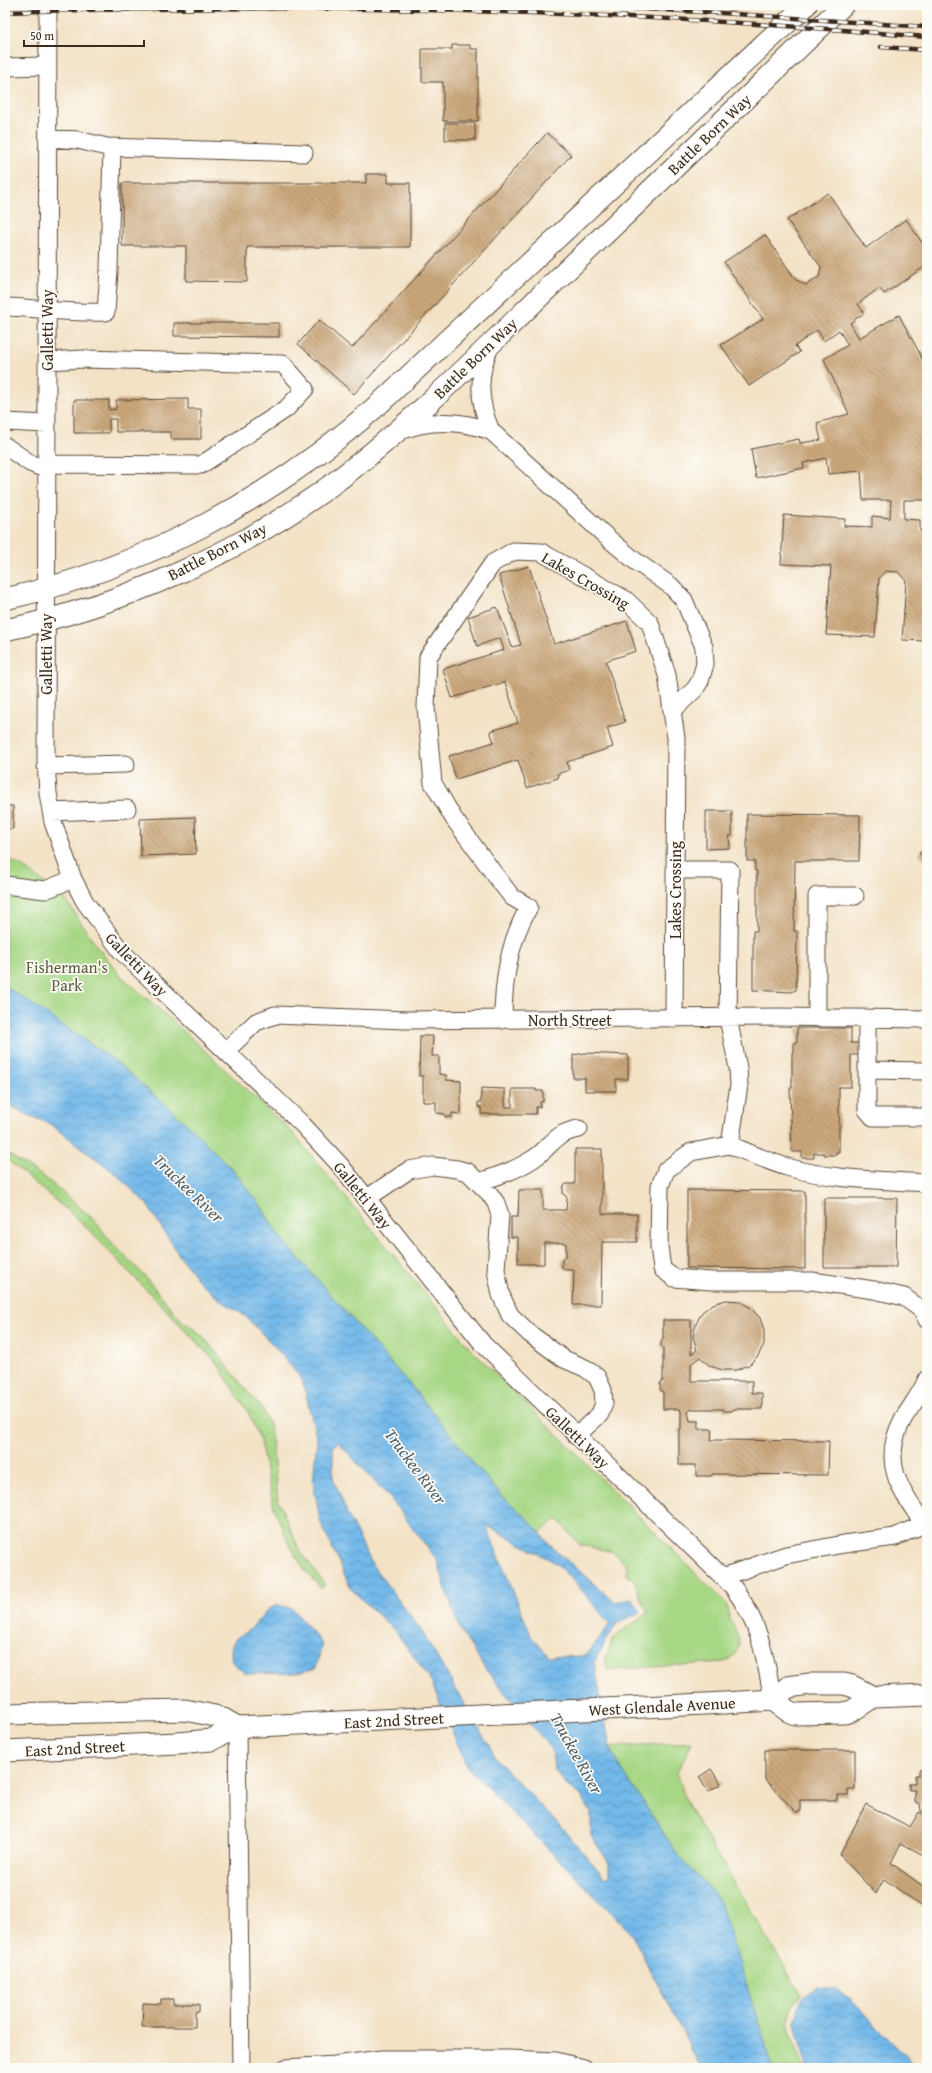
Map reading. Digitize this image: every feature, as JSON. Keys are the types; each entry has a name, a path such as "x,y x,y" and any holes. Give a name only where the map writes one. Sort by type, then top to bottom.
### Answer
{"main road":[{"name":"Battle Born Way","path":"5,599 46,590 167,544 245,502 294,471 341,437 379,404 806,5"},
{"name":"Battle Born Way","path":"5,630 97,604 154,583 235,545 309,500 355,466 394,433 492,342 843,5"},
{"path":"873,1697 852,1711 844,1713 795,1714 788,1711 773,1700 788,1687 810,1684 844,1684 873,1697 927,1695"},
{"name":"West Glendale Avenue","path":"551,1712 773,1700"},
{"name":"East 2nd Street","path":"5,1714 185,1710 202,1712 220,1717 237,1727"},
{"name":"East 2nd Street","path":"5,1751 212,1740 237,1727 551,1712"}],"street":[{"name":"Galletti Way","path":"48,5 47,467 45,619 46,766 51,812 63,853 73,879 85,902 121,951 318,1140 483,1344 576,1436 723,1577 742,1600 751,1614 760,1635 773,1700"},
{"path":"5,67 47,66"},
{"path":"47,138 78,140 112,147 304,153"},
{"path":"5,307 47,308 87,313 106,312 109,271 112,147"},
{"path":"491,431 483,411 480,390 483,366 492,342"},
{"path":"5,446 30,463 47,467 201,465 286,409 305,389 283,364 83,359 47,361"},
{"path":"5,422 47,424"},
{"path":"394,433 423,424 438,422 466,423 491,431 609,539 634,560 671,586 684,600 704,647 705,664 700,681 695,689 672,711"},
{"name":"Lakes Crossing","path":"503,1020 507,963 521,921 529,907 512,897 454,819 433,783 426,707 428,657 493,563 514,551 541,552 626,600 650,623 667,675 676,738 674,1019"},
{"path":"46,766 126,764"},
{"path":"51,812 127,809"},
{"path":"676,870 730,870 728,1018 738,1068 739,1085 730,1145"},
{"path":"5,885 45,890 73,879"},
{"path":"817,1018 817,896 855,896"},
{"name":"North Street","path":"226,1051 256,1022 275,1015 406,1020 728,1018 927,1019"},
{"path":"867,1018 867,1110 873,1117 927,1117"},
{"path":"867,1070 927,1071"},
{"path":"479,1182 507,1174 534,1158 551,1142 566,1131 579,1129"},
{"path":"927,1183 877,1180 810,1172 761,1159 730,1145 691,1152 666,1170 660,1186 659,1246 662,1269 674,1278 711,1281 812,1281 874,1290 904,1297 922,1310 927,1320"},
{"path":"366,1199 398,1176 420,1167 433,1166 457,1168 468,1172 479,1182 496,1204 500,1215 496,1270 501,1295 510,1315 530,1334 564,1359 585,1368 597,1377 602,1390 604,1403 600,1414 576,1436"},
{"path":"723,1577 786,1554 895,1537 926,1526 904,1496 898,1484 893,1461 895,1439 903,1420 927,1379"},
{"path":"237,1727 241,2068"},
{"path":"284,2068 336,2067 381,2059 509,2058 556,2061 584,2068"}],"green space":[{"name":"Fisherman's Park","path":"5,857 26,869 64,897 95,944 122,977 174,1022 292,1132 470,1348 726,1603 729,1617 739,1642 739,1647 732,1657 725,1662 607,1670 605,1658 615,1636 648,1613 633,1579 627,1575 627,1565 613,1552 580,1545 557,1519 540,1533 502,1496 474,1464 418,1394 278,1235 259,1203 234,1171 188,1125 114,1060 5,986"},
{"path":"5,1152 48,1180 92,1218 115,1246 142,1273 174,1312 184,1322 201,1334 262,1409 270,1427 278,1500 299,1549 325,1585 321,1589 305,1570 290,1546 274,1508 260,1441 248,1412 216,1362 81,1222 5,1158"},
{"path":"692,1742 677,1772 686,1802 801,1995 791,2009 788,2022 802,2068 773,2068 761,2032 704,1882 678,1855 621,1769 610,1747"}],"water":[{"name":"Truckee River","path":"5,986 114,1060 188,1125 234,1171 259,1203 278,1235 418,1394 474,1464 502,1496 528,1519 554,1549 615,1602 632,1599 641,1612 617,1623 594,1662 610,1747 621,1769 678,1855 704,1882 720,1902 773,2068 701,2068 631,1933 467,1767 429,1677 395,1631 351,1589 320,1521 313,1480 317,1439 302,1380 278,1350 245,1316 220,1300 199,1281 181,1258 146,1203 115,1173 50,1124 30,1116 5,1103","holes":["338,1442 391,1499 437,1560 461,1631 486,1670 548,1745 552,1751 554,1769 566,1785 581,1796 591,1813 591,1836 609,1863 609,1878 604,1877 566,1832 498,1761 421,1630 373,1566 350,1520 333,1478 333,1448","486,1525 554,1562 574,1581 610,1624 586,1656 549,1657 531,1635"]},
{"path":"279,1605 293,1609 322,1644 316,1668 297,1673 246,1674 232,1662 232,1645 236,1639 250,1629 266,1611"},
{"path":"818,1987 836,1989 852,2001 917,2068 806,2068 795,2023 802,1998"}],"building":[{"path":"452,45 470,45 470,49 478,49 478,121 443,121 443,82 422,82 422,49 452,49"},
{"path":"445,123 475,123 475,140 445,140"},
{"path":"547,133 571,155 354,394 298,344 319,320 352,348"},
{"path":"366,174 388,174 388,183 410,183 410,247 247,247 247,282 186,281 186,246 122,246 122,183 366,183"},
{"path":"828,193 866,248 906,219 927,250 927,265 884,294 879,288 858,304 864,313 850,323 859,338 899,315 920,354 927,373 927,419 923,420 927,439 927,500 904,500 904,519 920,520 920,531 927,532 927,641 902,640 906,581 898,572 885,571 879,578 875,637 826,635 831,566 781,564 784,515 845,519 844,526 872,527 872,516 890,518 891,500 863,500 861,471 828,474 826,458 803,463 804,468 756,478 751,449 799,439 800,443 821,440 817,423 849,414 824,359 848,345 839,330 824,341 817,330 795,346 800,352 749,386 721,345 763,319 724,262 765,235 796,280 806,285 819,277 821,267 787,220"},
{"path":"174,323 279,323 279,337 174,336"},
{"path":"188,399 188,409 201,409 201,439 171,439 171,432 116,432 116,419 109,419 109,433 74,433 74,400 109,400 109,410 116,409 116,400"},
{"path":"529,566 554,644 627,621 636,651 606,661 625,722 607,728 613,747 567,762 569,770 557,774 558,778 527,788 518,760 456,779 449,756 494,742 490,731 518,723 505,682 452,698 443,669 504,650 500,638 477,646 468,617 497,607 512,647 521,645 499,575"},
{"path":"5,806 13,806 13,829 5,829"},
{"path":"706,811 732,811 732,836 729,836 730,848 706,849"},
{"path":"747,814 860,815 859,861 795,861 794,931 797,931 796,990 791,992 753,990 753,931 757,931 757,871 755,871 755,861 747,861"},
{"path":"195,817 196,854 141,856 140,819"},
{"path":"925,848 927,849 927,862 919,853"},
{"path":"797,1028 851,1028 851,1043 861,1043 861,1055 851,1055 851,1087 839,1087 839,1152 836,1152 836,1155 814,1153 814,1158 802,1158 802,1152 792,1152 790,1088 792,1088 792,1053 794,1053 794,1043 797,1043"},
{"path":"420,1036 433,1036 432,1056 439,1056 439,1074 446,1075 446,1080 461,1081 461,1114 452,1113 452,1117 445,1117 445,1114 436,1113 436,1102 423,1102 423,1076 419,1076"},
{"path":"585,1053 628,1055 628,1079 616,1079 616,1091 585,1091 585,1078 573,1078 573,1055"},
{"path":"481,1088 505,1089 505,1107 512,1107 512,1089 536,1089 536,1091 543,1091 543,1102 540,1102 540,1107 536,1107 536,1114 481,1114 481,1107 478,1107 478,1102 481,1102"},
{"path":"575,1149 602,1149 602,1214 637,1214 637,1242 602,1242 601,1305 573,1305 574,1270 566,1270 562,1267 562,1260 566,1256 566,1243 544,1243 544,1264 518,1264 518,1237 511,1237 511,1217 518,1217 519,1190 543,1190 543,1210 566,1210 567,1197 563,1194 563,1187 566,1184 575,1184"},
{"path":"687,1190 805,1191 805,1269 687,1268"},
{"path":"824,1198 897,1198 896,1267 824,1267"},
{"path":"726,1300 739,1301 751,1308 760,1318 764,1330 764,1344 758,1356 749,1365 736,1370 723,1370 710,1366 700,1357 691,1364 691,1381 752,1381 752,1393 762,1393 762,1409 734,1409 732,1411 724,1411 723,1409 691,1409 688,1412 690,1421 698,1421 698,1429 712,1429 711,1440 829,1441 828,1475 712,1474 712,1476 696,1476 696,1465 679,1465 679,1429 681,1429 681,1411 679,1409 663,1409 663,1392 660,1390 660,1383 663,1381 663,1348 661,1346 661,1342 663,1339 663,1320 691,1320 691,1354 697,1350 693,1337 696,1324 702,1312 713,1304"},
{"path":"765,1750 855,1750 855,1789 848,1789 848,1795 837,1795 837,1800 800,1800 800,1812 796,1812 765,1780"},
{"path":"711,1769 721,1784 708,1792 699,1777"},
{"path":"927,1769 927,1812 924,1812 921,1811 920,1803 915,1803 915,1790 909,1790 909,1783 915,1783 915,1775 919,1775 919,1770"},
{"path":"866,1804 910,1827 919,1812 927,1816 927,1857 901,1843 891,1863 927,1889 927,1910 884,1879 876,1894 840,1855"},
{"path":"161,1999 173,1999 173,2004 199,2004 199,2012 195,2012 195,2027 142,2027 143,2003 161,2004"}],"railway":[{"path":"567,5 721,13 927,27"},
{"path":"5,12 236,8 466,11 697,20 927,37"},
{"path":"881,47 927,50"}]}
